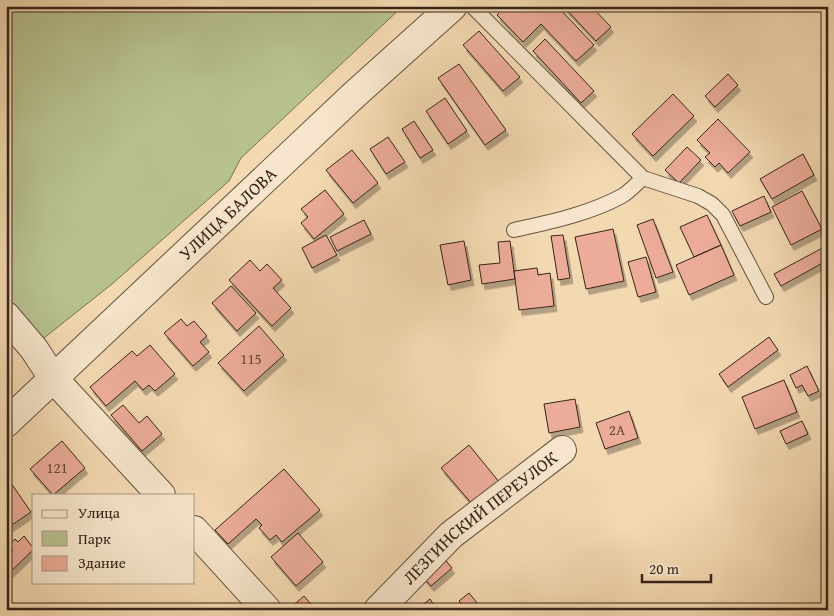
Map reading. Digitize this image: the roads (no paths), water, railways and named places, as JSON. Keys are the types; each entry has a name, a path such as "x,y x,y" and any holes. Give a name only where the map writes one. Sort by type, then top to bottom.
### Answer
{"street":[{"name":"УЛИЦА БАЛОВА","path":"6,423 453,6"},
{"path":"6,316 34,349 53,378 160,494"},
{"name":"ЛЕЗГИНСКИЙ ПЕРЕУЛОК","path":"378,610 451,535 562,450"},
{"path":"195,531 267,610"}],"lane":[{"path":"472,6 643,178 684,191 712,204 723,215 766,297"},
{"path":"514,230 552,221 606,203 624,195 643,178"}]}
